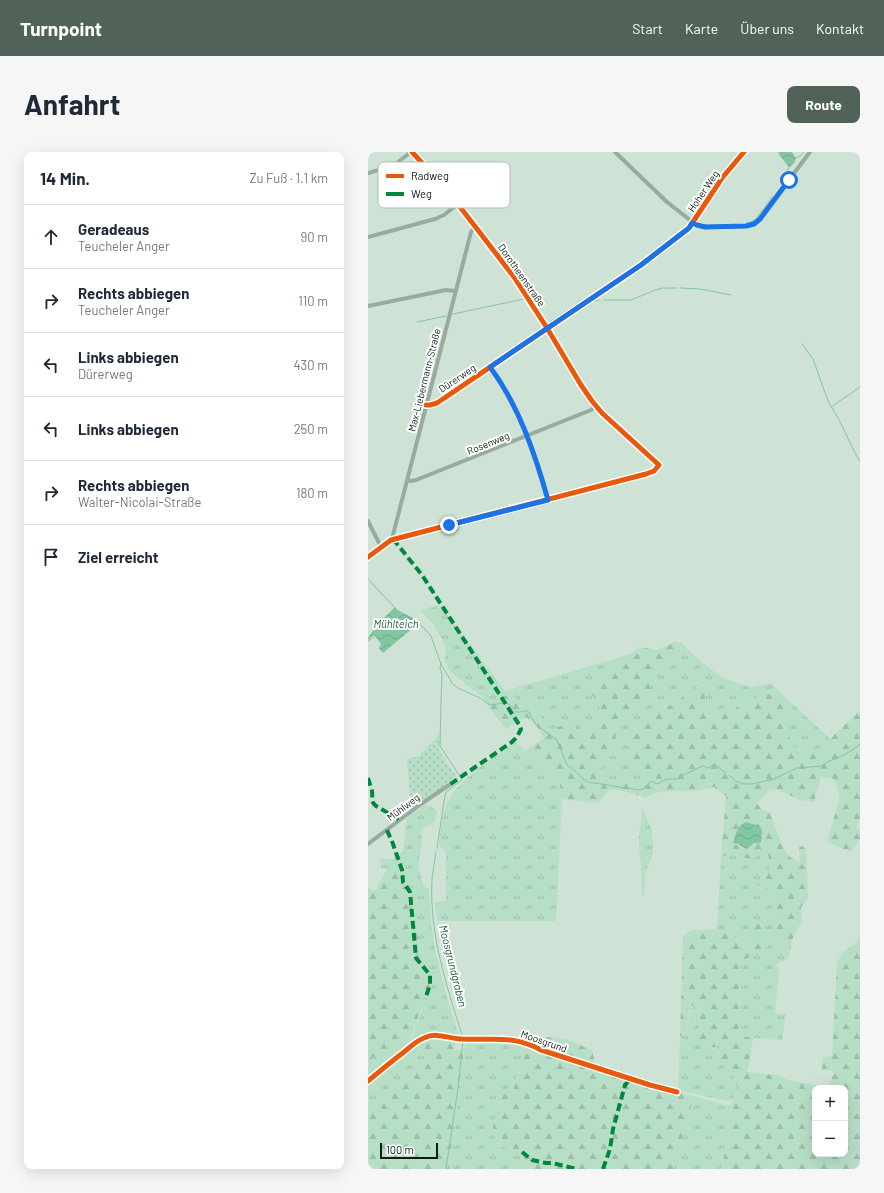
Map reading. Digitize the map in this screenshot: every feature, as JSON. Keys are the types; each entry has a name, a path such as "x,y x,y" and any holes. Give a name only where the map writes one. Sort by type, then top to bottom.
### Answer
{"street":[{"path":"398,162 412,152"},
{"name":"Dorotheenstraße","path":"412,152 421,162"},
{"path":"615,152 667,202 692,223 699,226 710,227 746,226 756,222 810,152"},
{"name":"Hoher Weg","path":"692,223 722,178 744,152"},
{"path":"368,174 378,171"},
{"path":"368,237 435,219 444,215 453,208"},
{"name":"Dorotheenstraße","path":"461,208 521,286 581,385 596,406 659,465 654,471 646,474 548,500"},
{"name":"Dürerweg","path":"426,405 437,403 641,265 689,228 692,223"},
{"name":"Max-Liebermann-Straße","path":"393,539 455,291 471,232 475,226"},
{"path":"368,306 446,290 455,291"},
{"path":"368,557 388,541 393,539 548,500 539,468 527,436 515,410 490,367"},
{"name":"Rosenweg","path":"407,480 416,480 591,410 596,406"},
{"path":"368,522 381,547"},
{"name":"Mühlweg","path":"368,844 449,785"},
{"name":"Moosgrund","path":"368,1081 423,1038 431,1035 437,1035 460,1039 500,1039 526,1043 541,1050 650,1085 677,1092"}],"green space":[{"path":"440,605 505,691 618,658 620,666 612,676 594,684 601,712 592,726 582,734 568,722 552,730 530,703 520,703 511,694 486,703 481,695 470,688 449,670 445,661 446,647 435,626 420,610"},
{"path":"674,642 682,643 683,650 649,686 656,696 617,723 615,743 601,767 604,776 613,782 610,789 598,803 562,799 558,777 525,751 544,738 536,725 526,717 506,729 486,703 511,694 520,703 530,703 552,730 568,722 582,734 592,726 601,712 599,703 590,692 594,684 612,676 620,666 618,658 634,652 639,647 658,650"},
{"path":"682,643 700,661 723,678 750,687 771,683 781,693 765,694 718,716 705,715 703,706 708,685 697,686 675,703 658,711 640,724 628,740 627,759 643,773 646,783 640,784 621,780 618,790 610,789 613,782 604,776 601,767 615,743 617,723 656,696 649,686 683,650"},
{"path":"708,685 703,706 705,715 718,716 765,694 781,693 794,705 783,721 793,747 824,757 830,739 860,710 860,818 856,828 860,830 860,839 851,852 827,842 840,797 834,779 821,777 814,802 800,800 778,790 770,789 757,803 761,809 770,813 784,850 790,857 800,863 799,847 802,846 806,849 808,898 801,907 802,921 792,940 778,943 773,940 772,930 780,923 775,902 769,888 757,885 768,872 768,854 764,851 750,859 734,855 721,856 726,796 714,787 696,791 658,792 644,798 642,796 618,790 620,780 640,784 646,783 643,773 627,759 628,740 640,724 658,711 675,703 697,686","holes":["762,830 761,835 746,849 733,843"]},
{"path":"794,705 830,739 824,757 793,747 782,721"},
{"path":"440,733 439,750 458,779 411,812 407,759 419,756"},
{"path":"516,742 558,777 560,785 562,799 556,921 438,921 435,903 446,900 446,852 439,846 440,831 446,806 451,796 466,779 476,770"},
{"path":"425,804 437,810 435,821 421,830 422,844 418,866 424,887 429,888 436,953 442,981 459,1037 432,1034 414,1042 411,1039 431,987 427,974 423,949 408,910 409,894 405,887 399,868 381,868 380,859 394,859 403,851 407,818"},
{"path":"642,811 644,811 651,828 653,854 646,871 644,895 642,896 639,834"},
{"path":"764,851 768,854 769,869 767,874 757,885 770,888 780,923 778,943 792,940 790,954 787,959 775,964 779,968 775,1013 786,1014 782,1040 740,1037 739,961 763,926 757,922 750,929 750,942 743,944 727,931 717,929 721,856 734,855 750,859"},
{"path":"387,868 399,868 405,887 409,894 408,910 423,949 427,974 431,987 416,1024 368,1062 368,888 375,891"},
{"path":"757,922 763,926 766,947 759,954 739,961 740,1037 753,1037 747,1072 775,1075 792,1081 817,1085 812,1085 812,1157 848,1157 848,1085 830,1085 834,1071 822,1070 823,1057 832,1056 837,964 841,954 860,939 860,1169 721,1169 729,1136 728,1130 731,1105 738,1090 731,1069 719,1060 720,1046 707,1048 697,1039 700,1010 690,1004 686,1030 680,1037 683,937 688,932 694,930 717,929 727,931 743,944 750,942 750,929"},
{"path":"690,1004 700,1010 720,1046 719,1059 731,1069 738,1090 734,1098 727,1101 678,1090 680,1037 686,1031"},
{"path":"416,1024 410,1039 411,1044 368,1080 368,1062"},
{"path":"432,1036 455,1041 454,1051 464,1049 449,1167 450,1169 368,1169 368,1113 428,1061 419,1048 414,1045"},
{"path":"546,1037 566,1039 592,1050 596,1068 668,1091 694,1096 674,1169 520,1169 525,1154 496,1145 493,1127 502,1093 512,1095 525,1045"},
{"path":"489,1040 513,1042 525,1045 512,1095 496,1145 525,1154 520,1169 450,1169 449,1167 466,1042 481,1042"},
{"path":"414,1045 419,1048 428,1061 368,1113 368,1089 401,1061 403,1054"},
{"path":"403,1054 401,1061 368,1089 368,1083"},
{"path":"694,1096 724,1105 731,1105 728,1130 729,1136 721,1169 674,1169"}],"water":[{"path":"778,152 792,152 796,158 795,162 790,167 788,166"},
{"name":"Mühlteich","path":"395,607 419,623 383,653 379,648 381,644 374,635 368,640 368,638 377,625"},
{"path":"746,822 759,826 762,830 761,842 754,843 746,849 733,843 739,828"}],"waterway":[{"path":"795,158 804,152"},
{"path":"786,174 789,167"},
{"path":"747,223 756,219 772,197"},
{"path":"604,300 631,300 663,288"},
{"path":"664,288 676,288"},
{"path":"680,288 700,289 731,295"},
{"path":"453,314 524,299"},
{"path":"533,301 548,323 583,300"},
{"path":"590,302 599,300"},
{"path":"417,322 446,316"},
{"path":"802,344 813,359 828,401 860,461"},
{"path":"831,407 860,387"},
{"path":"368,579 395,608"},
{"path":"417,624 421,625 431,636 441,664 452,683 458,688 480,698 490,705 504,703"},
{"path":"368,641 376,636"},
{"name":"Moosgrundgraben","path":"441,664 440,746 459,775"},
{"path":"507,703 516,712 528,711 536,725 557,740 567,765 588,782 639,790 643,789 651,781 657,784 667,779 680,778 683,775 703,766 707,768 715,765 726,773"},
{"path":"729,775 736,781 744,784 752,784 774,779 797,768 822,766 827,762 846,754 860,744"},
{"name":"Moosgrundgraben","path":"437,848 445,795 447,791 462,780"},
{"name":"Moosgrundgraben","path":"436,852 432,879 433,919 440,958 462,1035"},
{"name":"Moosgrundgraben","path":"446,1169 458,1088 463,1041"}],"marked path":[{"path":"393,539 422,575 521,729 517,737 512,742 449,785"},
{"path":"368,778 372,791 372,801 374,804 400,820"},
{"path":"387,830 402,870 403,882 410,892 416,958 430,975 430,985 425,999"},
{"path":"603,1169 610,1149 613,1129 625,1085 631,1078"},
{"path":"522,1152 532,1160 577,1169"}],"cycle path":[{"path":"412,152 421,162"},
{"path":"426,405 437,403 641,265 689,228 722,178 744,152"},
{"path":"368,557 391,540 646,474 654,471 659,465 602,413 592,401 514,277 461,208"},
{"path":"368,1081 416,1042 428,1036 437,1035 460,1039 501,1039 521,1042 541,1050 650,1085 677,1092"}],"route":[{"path":"449,525 548,500 539,468 526,433 515,410 490,367 641,265 670,241 689,228 692,223 699,226 710,227 746,226 756,222 760,219 789,180"}]}
